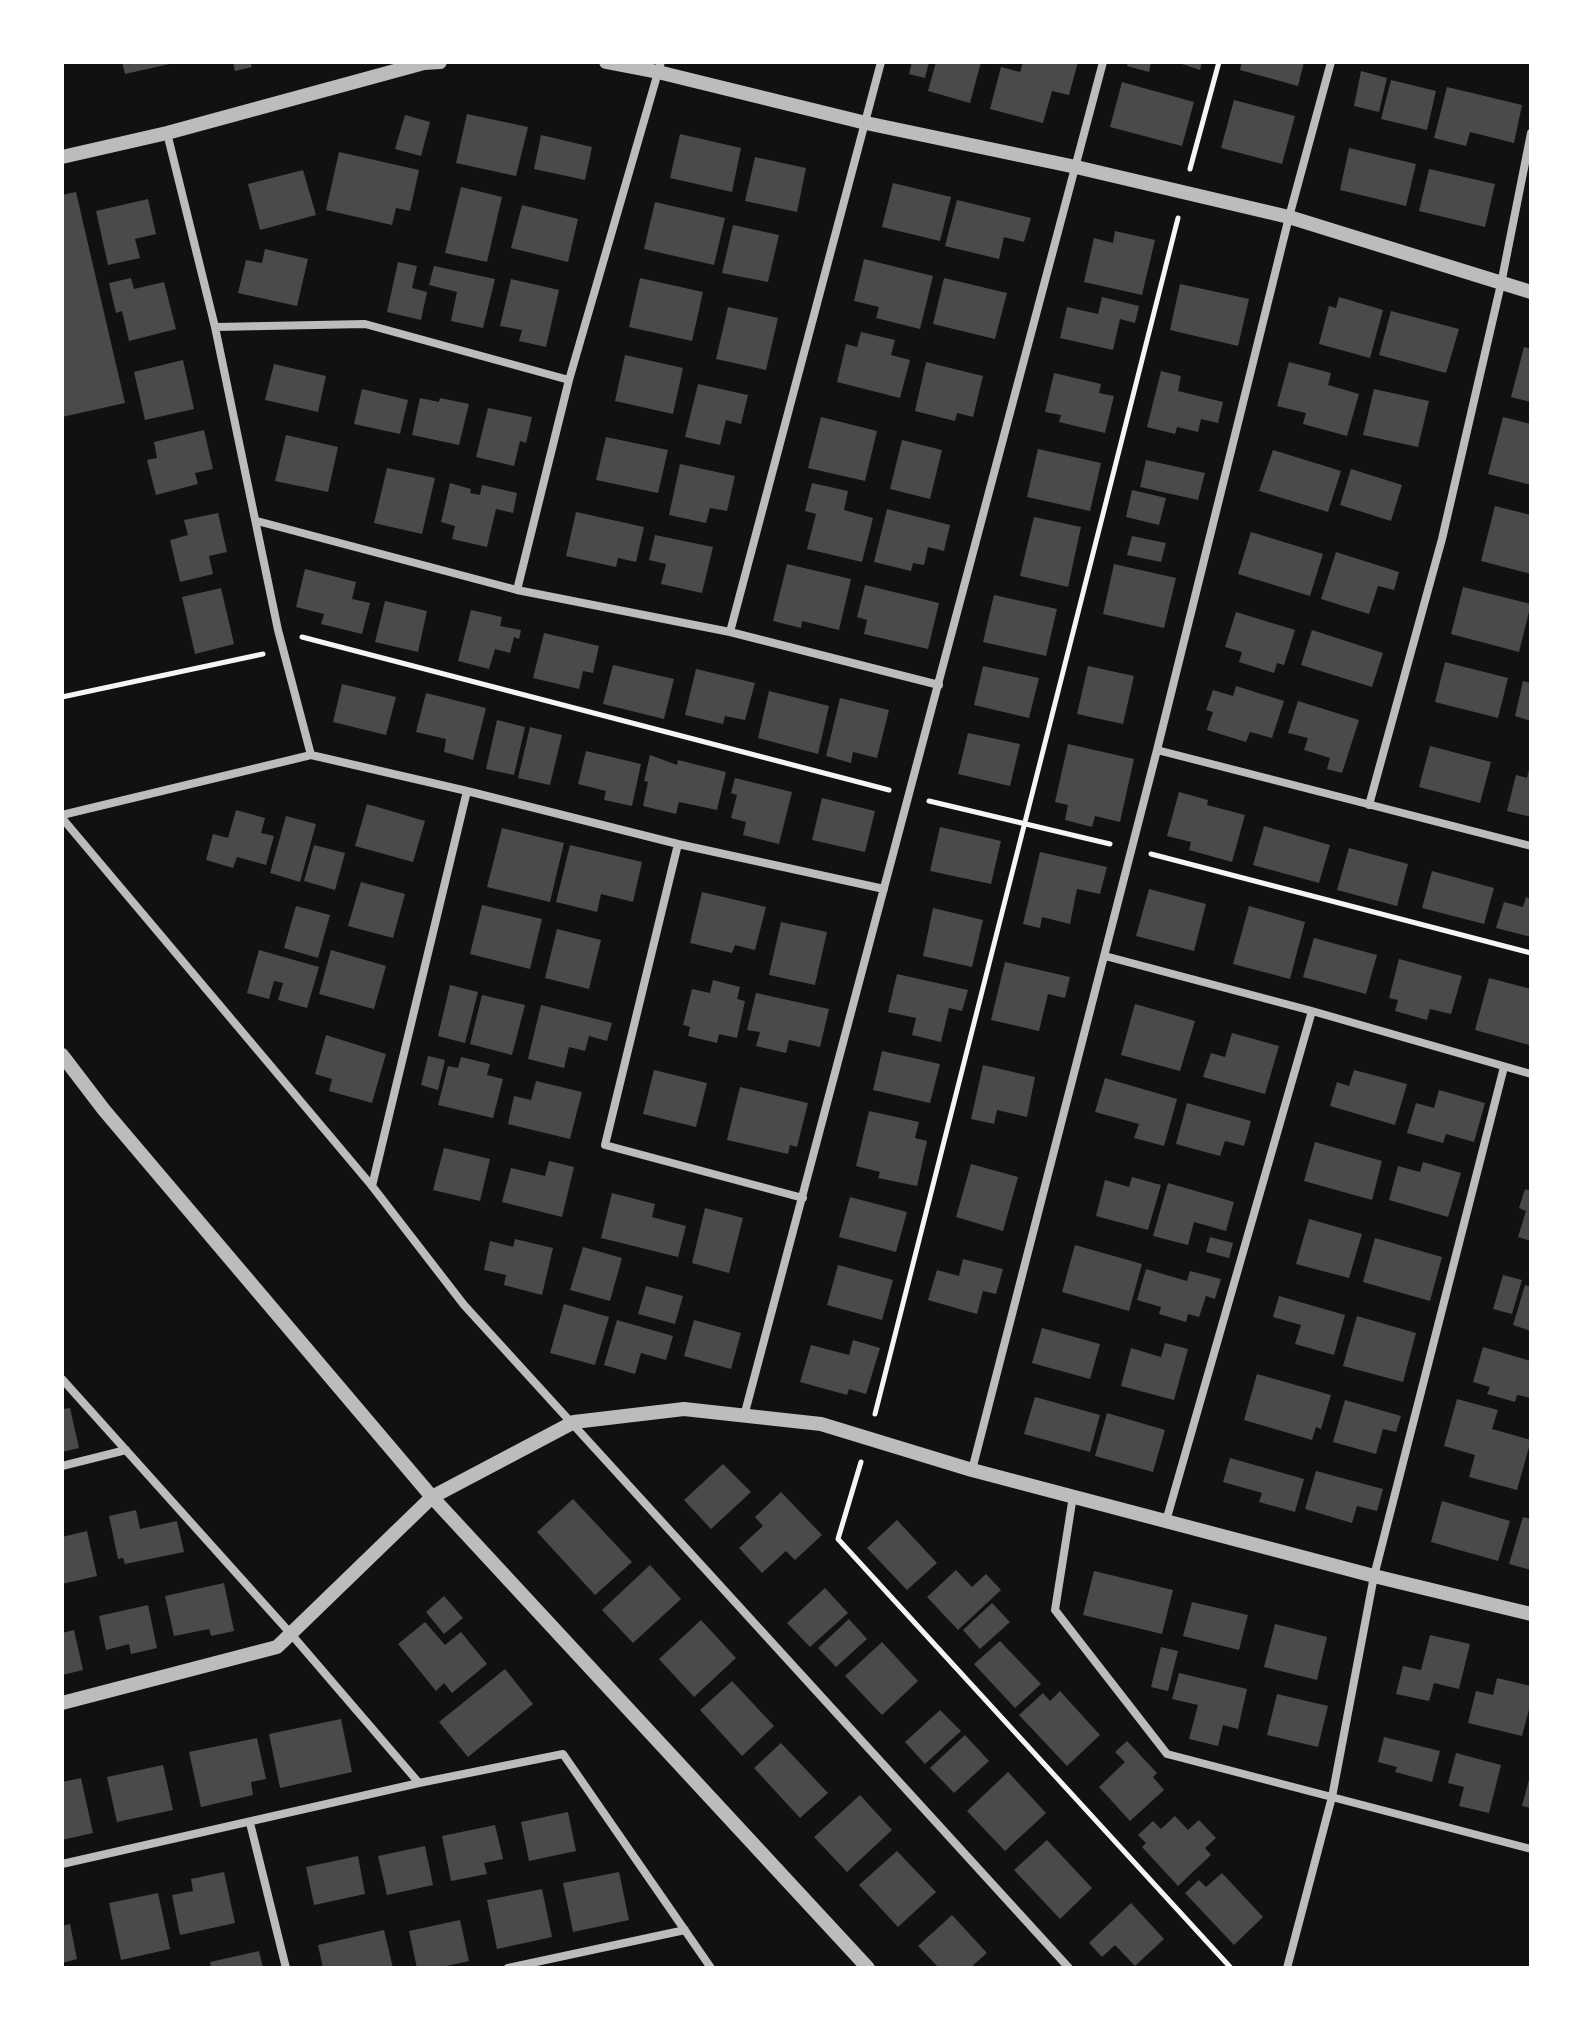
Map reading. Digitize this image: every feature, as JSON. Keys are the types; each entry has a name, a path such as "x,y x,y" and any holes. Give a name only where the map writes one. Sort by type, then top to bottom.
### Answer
{"street":[{"path":"62,157 167,133 424,63 440,62"},
{"path":"606,62 659,67 866,123 1076,167 1289,217 1531,292"},
{"path":"730,632 881,62"},
{"path":"744,1416 1103,62"},
{"path":"972,1470 1105,956 1289,217 1331,62"},
{"path":"517,590 569,380 659,67"},
{"path":"167,133 215,327 284,650 311,755"},
{"path":"1369,805 1442,539 1501,284 1531,133"},
{"path":"215,327 365,324 569,380"},
{"path":"257,521 517,590 730,632 939,685"},
{"path":"1157,750 1531,846"},
{"path":"884,889 678,844 311,755 62,816 372,1186 464,1305 1069,1968"},
{"path":"372,1186 467,791"},
{"path":"678,844 605,1145 803,1198"},
{"path":"1105,956 1531,1074"},
{"path":"1166,1521 1312,1011"},
{"path":"62,1055 104,1110 432,1497 868,1968"},
{"path":"1287,1968 1332,1797 1374,1576 1504,1067"},
{"path":"62,1379 291,1634 419,1783"},
{"path":"62,1703 277,1647 432,1497 572,1424 684,1409 821,1424 972,1470 1531,1614"},
{"path":"62,1466 126,1450"},
{"path":"1073,1496 1055,1610 1167,1754 1531,1849"},
{"path":"62,1864 419,1783 563,1754 711,1968"},
{"path":"250,1823 286,1968"},
{"path":"508,1968 685,1930"}],"path":[{"path":"1219,62 868,1438 838,1539 1231,1968"},
{"path":"62,697 284,650"}],"building":[{"path":"122,62 173,62 174,63 125,74"},
{"path":"233,62 250,62 252,67 235,71"},
{"path":"912,62 929,62 925,78 909,74"},
{"path":"936,62 981,62 970,103 928,91"},
{"path":"1023,62 1078,62 1069,95 1052,91 1043,123 990,109 1001,67 1020,72"},
{"path":"1128,62 1151,62 1149,72 1127,66"},
{"path":"1176,62 1202,62 1200,70"},
{"path":"1242,62 1304,62 1298,86 1240,70"},
{"path":"1361,71 1387,78 1379,112 1354,106"},
{"path":"1391,80 1436,91 1427,130 1381,119"},
{"path":"1122,82 1194,102 1182,146 1110,127"},
{"path":"1447,87 1522,105 1514,143 1470,132 1466,146 1434,138"},
{"path":"1234,100 1295,116 1282,164 1221,148"},
{"path":"467,114 528,127 516,176 456,163"},
{"path":"405,115 430,122 421,156 395,149"},
{"path":"680,134 741,148 732,192 670,178"},
{"path":"541,135 592,147 585,180 534,169"},
{"path":"1349,148 1416,164 1406,206 1340,190"},
{"path":"339,152 419,170 410,211 396,208 392,225 326,210"},
{"path":"755,157 806,168 797,212 745,201"},
{"path":"1429,169 1495,184 1485,227 1419,211"},
{"path":"303,170 316,215 260,230 248,184"},
{"path":"893,183 951,197 940,241 882,227"},
{"path":"461,187 502,197 487,262 445,253"},
{"path":"76,192 125,403 62,417 62,195"},
{"path":"148,199 156,234 135,239 140,258 108,265 96,211"},
{"path":"957,200 1031,218 1024,242 1004,237 999,259 945,246"},
{"path":"655,202 725,218 714,265 644,249"},
{"path":"522,205 578,219 568,262 511,248"},
{"path":"733,225 779,235 768,282 722,273"},
{"path":"1115,231 1155,240 1142,295 1084,282 1094,238 1113,243"},
{"path":"265,249 308,259 297,306 238,293 246,260 262,263"},
{"path":"864,259 933,276 920,329 876,318 879,307 854,301"},
{"path":"398,262 417,266 412,288 427,292 421,320 387,312"},
{"path":"434,266 495,279 483,328 451,321 457,292 429,285"},
{"path":"131,278 134,289 164,282 176,329 129,341 122,311 116,313 109,283"},
{"path":"640,278 703,292 692,341 629,327"},
{"path":"944,278 1007,293 995,339 933,324"},
{"path":"511,279 559,290 546,347 519,341 522,330 500,326"},
{"path":"1180,284 1249,299 1238,346 1170,330"},
{"path":"1102,297 1139,306 1135,323 1120,319 1113,350 1060,338 1067,307 1098,314"},
{"path":"1339,297 1383,310 1370,358 1319,344 1329,306 1336,308"},
{"path":"728,307 778,318 766,370 716,359"},
{"path":"1391,311 1459,329 1446,373 1379,355"},
{"path":"861,332 895,340 891,355 910,360 900,398 837,382 846,344 857,347"},
{"path":"1524,347 1531,349 1531,402 1511,397"},
{"path":"625,355 683,368 673,414 615,401"},
{"path":"183,360 194,409 145,420 134,372"},
{"path":"926,362 983,376 973,417 957,413 955,421 915,411"},
{"path":"1289,362 1331,373 1328,385 1359,394 1347,436 1303,424 1306,413 1277,406"},
{"path":"274,364 326,376 318,412 265,400"},
{"path":"1161,371 1181,376 1178,391 1223,402 1218,423 1201,419 1198,432 1177,427 1175,434 1147,427"},
{"path":"1054,373 1101,384 1099,393 1114,396 1105,433 1059,422 1061,415 1045,412"},
{"path":"698,384 748,395 741,424 726,420 720,445 685,437"},
{"path":"362,389 408,400 400,434 354,424"},
{"path":"1374,389 1429,401 1418,447 1363,435"},
{"path":"420,398 439,402 440,398 469,404 459,445 412,435"},
{"path":"488,408 532,417 526,443 520,441 514,466 476,457"},
{"path":"821,417 877,431 865,481 808,468"},
{"path":"1503,417 1531,424 1531,485 1488,474"},
{"path":"204,430 213,469 195,473 198,484 156,495 147,460 157,458 154,442"},
{"path":"286,435 338,447 328,492 275,481"},
{"path":"606,437 668,450 658,493 596,480"},
{"path":"902,440 942,450 930,499 890,489"},
{"path":"1038,449 1101,463 1090,511 1027,497"},
{"path":"1273,450 1341,471 1328,512 1259,491"},
{"path":"1146,460 1205,473 1198,500 1140,487"},
{"path":"680,464 735,476 727,511 710,508 706,523 669,515"},
{"path":"387,468 435,478 422,534 374,523"},
{"path":"1351,469 1402,485 1391,521 1340,505"},
{"path":"450,483 480,495 482,485 517,493 513,513 496,509 487,547 452,539 455,526 441,522"},
{"path":"812,483 848,491 844,510 873,518 862,562 807,549 816,514 805,511"},
{"path":"1132,490 1166,498 1159,525 1126,517"},
{"path":"1495,506 1531,515 1531,574 1481,561"},
{"path":"887,509 950,525 944,551 928,547 924,565 913,563 911,571 874,562"},
{"path":"576,512 644,527 636,562 618,558 616,567 566,556"},
{"path":"218,513 227,552 209,556 213,574 180,582 170,540 188,535 184,520"},
{"path":"1034,517 1081,527 1068,587 1020,576"},
{"path":"1251,532 1323,554 1310,596 1238,574"},
{"path":"655,535 713,547 702,593 661,584 666,564 649,560"},
{"path":"1132,536 1166,543 1161,562 1127,555"},
{"path":"1336,552 1399,572 1394,590 1378,586 1369,614 1321,599"},
{"path":"787,564 851,579 839,630 802,621 801,628 773,621"},
{"path":"1114,564 1176,578 1164,628 1103,614"},
{"path":"305,569 356,582 352,599 370,603 362,634 321,624 324,614 296,607"},
{"path":"865,585 939,603 928,649 864,634 867,620 857,617"},
{"path":"1463,587 1531,604 1519,652 1451,634"},
{"path":"221,588 234,644 195,654 182,597"},
{"path":"994,595 1057,609 1046,656 983,642"},
{"path":"385,601 427,611 418,652 375,642"},
{"path":"471,610 502,617 500,626 521,630 519,639 514,637 510,653 495,649 489,669 458,661"},
{"path":"1236,612 1295,630 1284,665 1277,663 1274,673 1239,662 1242,652 1225,647"},
{"path":"1312,630 1383,653 1372,687 1301,665"},
{"path":"544,633 599,646 593,673 583,671 579,689 533,678"},
{"path":"1445,662 1508,678 1498,718 1435,702"},
{"path":"613,665 674,679 664,719 603,704"},
{"path":"983,666 1039,678 1029,718 974,705"},
{"path":"1088,666 1134,676 1123,724 1077,714"},
{"path":"696,669 755,683 745,720 725,716 723,724 685,715"},
{"path":"1523,681 1531,683 1531,721 1515,716"},
{"path":"342,684 396,697 386,735 333,722"},
{"path":"1236,686 1284,701 1272,738 1250,732 1246,742 1207,730 1213,712 1206,710 1213,690 1233,696"},
{"path":"769,691 829,706 818,754 758,738"},
{"path":"426,693 486,708 473,760 444,752 446,739 416,732"},
{"path":"840,698 889,710 877,758 853,752 851,763 826,756"},
{"path":"1298,701 1359,720 1342,773 1327,769 1330,758 1304,750 1308,738 1288,733"},
{"path":"497,720 525,727 514,775 486,769"},
{"path":"530,727 562,735 550,785 518,778"},
{"path":"968,733 1020,744 1010,786 958,774"},
{"path":"1068,744 1134,759 1120,822 1095,816 1092,827 1065,820 1068,805 1055,802"},
{"path":"1430,746 1491,762 1480,803 1419,787"},
{"path":"586,751 641,764 632,806 604,800 606,791 578,784"},
{"path":"650,755 677,765 678,760 726,772 717,810 679,802 676,814 643,806 648,782 644,781"},
{"path":"1530,765 1531,817 1507,811 1516,775 1527,778"},
{"path":"735,778 792,792 779,844 743,835 746,822 731,818 737,795 731,793"},
{"path":"1179,792 1208,800 1207,805 1245,815 1232,862 1189,850 1191,842 1167,836"},
{"path":"822,798 875,811 865,852 812,840"},
{"path":"367,804 425,821 413,862 355,846"},
{"path":"236,810 265,818 261,833 274,836 266,865 237,857 233,868 206,860 213,834 228,838"},
{"path":"286,816 316,824 300,882 270,873"},
{"path":"1264,826 1330,845 1319,883 1253,865"},
{"path":"940,827 1001,841 991,884 930,871"},
{"path":"502,828 564,843 550,902 487,887"},
{"path":"314,845 345,853 335,890 304,881"},
{"path":"570,845 642,862 633,902 601,894 597,912 556,902"},
{"path":"1349,848 1408,864 1397,906 1337,890"},
{"path":"1040,852 1107,867 1100,894 1077,889 1070,924 1042,917 1040,928 1023,924"},
{"path":"1432,871 1494,888 1484,924 1422,908"},
{"path":"361,882 405,894 393,938 348,926"},
{"path":"1149,889 1206,904 1194,951 1136,936"},
{"path":"702,892 766,907 755,950 735,945 732,953 690,943"},
{"path":"1526,897 1531,899 1531,937 1496,928 1504,902 1523,907"},
{"path":"482,905 542,919 530,969 470,954"},
{"path":"296,906 330,915 318,958 284,948"},
{"path":"1249,906 1305,922 1290,979 1233,964"},
{"path":"933,908 983,920 972,967 923,956"},
{"path":"781,922 827,932 815,985 769,975"},
{"path":"557,929 601,940 589,989 545,978"},
{"path":"1314,938 1377,955 1366,994 1303,977"},
{"path":"259,950 319,967 307,1008 278,1000 283,983 274,981 269,999 247,993"},
{"path":"331,950 386,966 374,1009 319,994"},
{"path":"1399,959 1462,976 1451,1014 1430,1009 1427,1020 1395,1011 1398,1000 1389,998"},
{"path":"1005,962 1070,977 1065,998 1048,994 1039,1031 991,1020"},
{"path":"897,974 968,990 962,1011 949,1008 941,1042 912,1035 916,1018 888,1012"},
{"path":"1489,978 1531,989 1529,1045 1475,1030"},
{"path":"713,980 740,987 737,999 745,1001 737,1038 719,1034 717,1043 688,1036 690,1027 683,1025 692,989 710,993"},
{"path":"450,985 478,992 465,1043 438,1036"},
{"path":"756,993 829,1009 820,1047 789,1040 786,1053 756,1046 760,1032 747,1030"},
{"path":"482,995 525,1005 512,1055 470,1044"},
{"path":"1135,1004 1195,1021 1180,1071 1121,1055"},
{"path":"541,1005 612,1023 607,1041 589,1036 585,1051 569,1047 564,1068 528,1059"},
{"path":"1232,1033 1279,1046 1265,1094 1203,1077 1211,1053 1225,1057"},
{"path":"326,1035 386,1054 372,1103 329,1091 332,1079 315,1074"},
{"path":"882,1051 940,1064 930,1103 873,1090"},
{"path":"428,1056 445,1060 438,1090 421,1085"},
{"path":"461,1057 490,1064 487,1075 503,1079 493,1118 438,1105 448,1066 458,1068"},
{"path":"983,1065 1035,1077 1027,1117 997,1110 994,1124 971,1119"},
{"path":"654,1070 707,1083 696,1127 643,1114"},
{"path":"1354,1070 1407,1084 1395,1125 1330,1106 1337,1082 1349,1086"},
{"path":"1105,1078 1177,1099 1164,1146 1134,1138 1139,1124 1095,1112"},
{"path":"536,1081 582,1092 570,1139 508,1124 514,1096 531,1100"},
{"path":"740,1087 808,1103 797,1147 790,1145 788,1154 727,1140"},
{"path":"1439,1090 1485,1103 1474,1142 1446,1134 1443,1143 1407,1133 1416,1103 1434,1108"},
{"path":"1187,1103 1251,1121 1244,1146 1225,1141 1220,1156 1176,1144"},
{"path":"869,1111 919,1122 915,1138 927,1141 917,1186 878,1178 880,1172 856,1166"},
{"path":"1315,1142 1382,1161 1372,1200 1304,1181"},
{"path":"444,1148 490,1159 480,1201 433,1190"},
{"path":"549,1161 574,1167 562,1217 502,1202 511,1168 545,1176"},
{"path":"1423,1162 1461,1173 1448,1217 1389,1200 1398,1166 1420,1172"},
{"path":"971,1164 1018,1177 1003,1231 956,1217"},
{"path":"1132,1177 1161,1185 1148,1230 1096,1216 1105,1180 1129,1187"},
{"path":"1168,1183 1234,1202 1226,1231 1194,1222 1188,1245 1153,1236"},
{"path":"1525,1189 1531,1191 1531,1241 1518,1237 1526,1211 1519,1208"},
{"path":"612,1193 655,1204 652,1217 686,1226 678,1257 601,1238"},
{"path":"850,1197 907,1212 896,1252 839,1237"},
{"path":"705,1208 743,1218 729,1273 692,1263"},
{"path":"1309,1219 1362,1234 1349,1278 1296,1264"},
{"path":"1210,1237 1233,1243 1229,1258 1206,1252"},
{"path":"1375,1238 1442,1257 1430,1301 1363,1282"},
{"path":"515,1239 553,1248 542,1295 504,1285 506,1275 484,1270 490,1241 513,1247"},
{"path":"1075,1245 1142,1264 1129,1311 1062,1292"},
{"path":"583,1247 622,1258 610,1301 570,1290"},
{"path":"963,1259 1003,1269 996,1294 983,1291 977,1314 928,1300 937,1270 959,1276"},
{"path":"838,1265 893,1280 882,1320 827,1305"},
{"path":"1146,1269 1187,1281 1190,1271 1221,1279 1215,1299 1206,1296 1199,1317 1188,1314 1186,1322 1159,1314 1161,1307 1137,1300"},
{"path":"1503,1275 1522,1280 1512,1314 1493,1309"},
{"path":"1525,1285 1531,1287 1531,1331 1513,1325"},
{"path":"646,1286 683,1296 675,1324 638,1314"},
{"path":"1279,1296 1345,1315 1334,1355 1295,1344 1301,1325 1273,1317"},
{"path":"564,1304 609,1317 595,1365 550,1353"},
{"path":"1357,1316 1416,1333 1403,1382 1343,1366"},
{"path":"617,1320 673,1336 666,1360 641,1353 635,1374 604,1365"},
{"path":"694,1320 741,1333 731,1369 684,1356"},
{"path":"1042,1328 1100,1344 1090,1379 1032,1363"},
{"path":"853,1340 880,1348 866,1394 849,1389 847,1395 800,1382 811,1345 849,1355"},
{"path":"1165,1343 1188,1349 1174,1400 1121,1386 1131,1348 1161,1357"},
{"path":"1483,1347 1531,1361 1531,1398 1517,1395 1515,1402 1487,1394 1490,1387 1473,1382"},
{"path":"1257,1374 1331,1395 1321,1429 1316,1427 1312,1440 1244,1420"},
{"path":"1035,1397 1100,1415 1090,1452 1024,1434"},
{"path":"1457,1399 1498,1410 1492,1429 1531,1440 1517,1490 1469,1477 1475,1455 1444,1446"},
{"path":"1345,1400 1401,1416 1396,1432 1383,1429 1376,1454 1333,1442"},
{"path":"70,1408 79,1448 62,1452 62,1409"},
{"path":"1107,1413 1165,1430 1153,1472 1095,1456"},
{"path":"1230,1458 1304,1479 1295,1512 1259,1502 1262,1493 1223,1482"},
{"path":"723,1464 751,1492 711,1529 684,1500"},
{"path":"1316,1471 1383,1489 1377,1511 1357,1506 1352,1523 1305,1509"},
{"path":"781,1492 822,1535 795,1560 786,1551 762,1573 739,1548 763,1526 755,1517"},
{"path":"573,1499 632,1562 595,1595 537,1532"},
{"path":"1442,1501 1510,1521 1498,1561 1431,1542"},
{"path":"136,1510 140,1529 177,1521 184,1552 125,1564 123,1558 118,1559 109,1516"},
{"path":"1523,1517 1531,1519 1531,1570 1509,1564"},
{"path":"897,1520 937,1563 907,1590 867,1548"},
{"path":"87,1531 97,1576 62,1584 62,1537"},
{"path":"650,1565 681,1599 633,1643 602,1610"},
{"path":"956,1570 972,1587 986,1574 1001,1590 958,1630 927,1597"},
{"path":"1094,1571 1173,1590 1162,1634 1083,1615"},
{"path":"224,1583 234,1631 211,1636 209,1629 174,1636 165,1596"},
{"path":"825,1588 848,1613 810,1647 787,1623"},
{"path":"444,1596 463,1618 444,1634 426,1612"},
{"path":"1192,1602 1248,1615 1239,1650 1183,1636"},
{"path":"992,1603 1010,1622 980,1649 963,1630"},
{"path":"148,1605 157,1648 131,1654 129,1644 106,1650 99,1616"},
{"path":"849,1619 867,1639 836,1667 818,1648"},
{"path":"701,1620 736,1658 694,1697 659,1659"},
{"path":"425,1622 445,1645 461,1632 487,1664 452,1693 444,1683 436,1691 398,1644"},
{"path":"1275,1624 1327,1637 1317,1680 1264,1667"},
{"path":"74,1630 83,1670 62,1675 62,1633"},
{"path":"1430,1635 1470,1644 1459,1689 1434,1683 1429,1701 1396,1694 1403,1666 1421,1670"},
{"path":"1000,1641 1041,1684 1015,1708 974,1664"},
{"path":"882,1642 918,1681 882,1715 845,1676"},
{"path":"1161,1647 1178,1651 1168,1691 1151,1687"},
{"path":"505,1669 533,1704 468,1757 439,1722"},
{"path":"1179,1673 1247,1689 1238,1729 1223,1725 1218,1746 1189,1739 1198,1705 1172,1699"},
{"path":"1497,1678 1531,1686 1531,1702 1522,1736 1468,1723 1476,1691 1493,1695"},
{"path":"732,1681 774,1726 742,1756 700,1710"},
{"path":"1060,1691 1100,1735 1067,1766 1019,1715 1043,1693 1050,1701"},
{"path":"1277,1694 1328,1706 1318,1747 1267,1735"},
{"path":"940,1710 961,1731 925,1764 905,1742"},
{"path":"341,1719 352,1772 280,1788 269,1734"},
{"path":"965,1735 989,1761 954,1793 930,1768"},
{"path":"1384,1737 1440,1751 1432,1782 1395,1772 1397,1767 1378,1762"},
{"path":"257,1738 266,1779 251,1782 253,1795 201,1807 189,1752"},
{"path":"1127,1741 1157,1773 1153,1777 1164,1790 1130,1821 1099,1787 1125,1762 1115,1752"},
{"path":"781,1743 828,1793 800,1818 754,1768"},
{"path":"1456,1753 1501,1765 1489,1813 1459,1806 1464,1787 1448,1783"},
{"path":"163,1765 173,1810 117,1822 107,1777"},
{"path":"1008,1772 1046,1813 1005,1851 967,1811"},
{"path":"1531,1776 1531,1808 1522,1806"},
{"path":"81,1778 93,1833 62,1840 62,1782"},
{"path":"860,1795 892,1830 847,1872 814,1837"},
{"path":"568,1812 576,1851 529,1861 521,1822"},
{"path":"1175,1816 1188,1830 1199,1820 1216,1838 1205,1848 1211,1855 1178,1886 1142,1847 1146,1843 1138,1835 1153,1821 1161,1829"},
{"path":"495,1825 503,1859 484,1863 487,1874 451,1881 442,1836"},
{"path":"1047,1840 1092,1888 1060,1919 1014,1870"},
{"path":"425,1846 433,1885 387,1895 378,1856"},
{"path":"897,1851 936,1892 898,1927 859,1885"},
{"path":"358,1856 365,1894 314,1905 306,1867"},
{"path":"224,1872 235,1923 180,1935 172,1895 193,1891 191,1879"},
{"path":"619,1872 629,1920 573,1932 563,1883"},
{"path":"1222,1873 1263,1917 1234,1945 1185,1893 1199,1880 1206,1887"},
{"path":"542,1889 552,1937 497,1949 487,1900"},
{"path":"158,1893 170,1949 121,1960 109,1903"},
{"path":"1131,1903 1164,1939 1135,1966 1115,1945 1102,1957 1089,1943"},
{"path":"952,1915 987,1953 970,1968 939,1968 918,1946"},
{"path":"460,1920 469,1961 437,1968 417,1968 409,1931"},
{"path":"70,1924 77,1959 62,1963 62,1926"},
{"path":"384,1930 393,1968 323,1968 318,1945"},
{"path":"259,1951 263,1968 211,1968 210,1962"}]}
